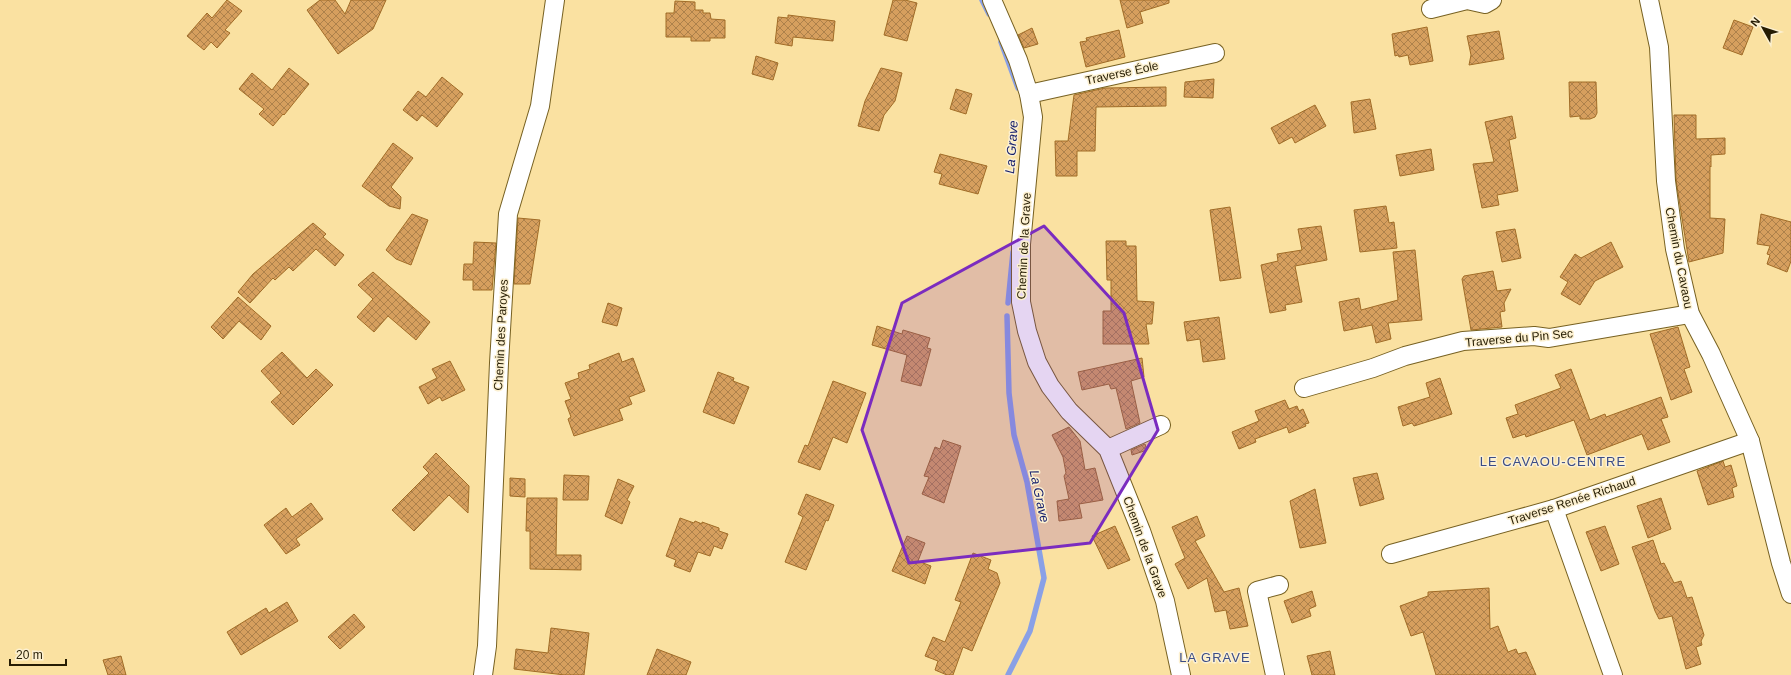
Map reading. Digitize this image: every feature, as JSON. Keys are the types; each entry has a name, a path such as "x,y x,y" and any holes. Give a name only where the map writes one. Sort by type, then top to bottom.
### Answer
{"street":[{"name":"Chemin des Paroyes","path":"483,675 487,646 499,363 508,214 540,106 555,0"},
{"name":"Chemin de la Grave","path":"992,0 1018,60 1029,94 1033,117 1021,244 1021,302 1027,331 1037,362 1050,386 1069,411 1108,450 1141,531 1165,601 1181,675"},
{"path":"1431,9 1468,0 1485,4 1492,0"},
{"name":"Chemin du Cavaou","path":"1649,0 1659,47 1666,181 1676,249 1690,314 1711,354 1750,441 1781,563 1791,594"},
{"name":"Traverse Éole","path":"1029,94 1215,53"},
{"name":"Traverse du Pin Sec","path":"1304,388 1373,368 1405,356 1464,341 1534,336 1550,338 1690,314"},
{"path":"1108,450 1161,425"},
{"name":"Traverse Renée Richaud","path":"1391,554 1554,509 1750,441"},
{"path":"1554,509 1613,675"},
{"path":"1275,675 1257,590 1279,585"}],"highlighted area":[{"path":"1044,226 1124,313 1158,430 1090,543 909,563 862,430 902,303"}],"building":[{"path":"227,0 242,11 225,30 230,33 217,48 211,42 204,50 187,36 207,13 212,18"},
{"path":"320,0 335,0 345,14 351,0 386,0 373,29 338,54 307,10"},
{"path":"893,0 905,0 917,3 907,41 884,35"},
{"path":"1120,0 1169,0 1169,3 1140,12 1143,23 1127,28"},
{"path":"675,1 695,2 695,10 703,10 703,13 710,13 711,19 725,20 725,38 710,38 710,41 691,41 691,37 666,37 666,13 674,13"},
{"path":"788,15 835,21 833,41 793,37 792,46 775,43 778,17 788,18"},
{"path":"1734,20 1753,27 1742,55 1723,48"},
{"path":"1427,27 1433,61 1410,65 1408,55 1399,57 1398,55 1395,56 1392,34"},
{"path":"1032,28 1038,44 1024,48 1018,35"},
{"path":"1119,30 1125,57 1086,67 1080,42 1087,41 1086,38"},
{"path":"1499,31 1504,59 1469,65 1471,55 1467,36"},
{"path":"756,56 778,63 773,80 752,74"},
{"path":"289,68 309,84 273,126 259,114 264,109 239,89 252,73 272,90"},
{"path":"881,68 902,73 895,101 884,115 879,131 858,126 865,101"},
{"path":"442,77 463,94 437,127 422,115 417,121 403,110 418,91 426,97"},
{"path":"1214,79 1213,98 1184,97 1185,82"},
{"path":"1569,82 1596,82 1597,113 1595,117 1590,119 1580,119 1580,116 1570,117"},
{"path":"1166,87 1166,106 1096,107 1095,151 1077,151 1077,176 1056,176 1055,141 1068,141 1074,95 1105,88"},
{"path":"956,89 972,94 966,114 950,109"},
{"path":"1370,99 1376,129 1354,133 1351,102"},
{"path":"1315,105 1326,126 1295,143 1292,137 1279,144 1271,128"},
{"path":"1674,115 1696,115 1696,139 1725,138 1725,154 1711,155 1711,167 1710,166 1710,218 1725,219 1723,253 1689,262 1676,180"},
{"path":"1512,116 1516,138 1509,140 1518,191 1497,195 1499,205 1482,208 1473,164 1494,162 1485,122"},
{"path":"393,143 413,158 391,187 401,197 400,209 389,206 362,186"},
{"path":"1431,149 1434,170 1400,176 1396,155"},
{"path":"940,154 987,166 978,194 939,184 942,174 934,172"},
{"path":"1386,206 1389,223 1394,222 1397,248 1360,252 1354,210"},
{"path":"1230,207 1241,278 1220,281 1210,210"},
{"path":"412,214 428,220 411,265 396,259 386,250"},
{"path":"1761,214 1791,222 1791,261 1787,272 1767,264 1770,255 1767,254 1770,246 1757,244"},
{"path":"518,218 540,220 530,284 514,284"},
{"path":"313,223 326,234 323,237 344,255 335,266 316,249 293,271 289,267 275,280 273,278 250,303 238,292 253,274"},
{"path":"1321,226 1327,260 1295,266 1302,302 1285,305 1286,310 1270,313 1261,265 1278,261 1277,254 1302,250 1298,229"},
{"path":"1515,229 1521,258 1502,262 1496,232"},
{"path":"1106,241 1126,241 1126,246 1136,246 1137,301 1154,302 1152,324 1146,324 1149,344 1103,344 1103,311 1111,311 1111,280 1107,280"},
{"path":"474,242 496,243 492,290 473,290 473,280 463,280 464,264 473,264"},
{"path":"1611,242 1623,267 1595,281 1580,305 1561,294 1568,282 1560,277 1575,254 1581,258"},
{"path":"1415,250 1422,320 1388,323 1391,339 1376,343 1372,325 1344,331 1339,302 1359,298 1361,310 1398,300 1393,252"},
{"path":"1493,271 1497,291 1511,289 1504,303 1505,311 1500,312 1502,327 1471,330 1462,279 1464,276"},
{"path":"373,272 430,322 416,340 388,316 374,332 357,317 373,299 358,285"},
{"path":"238,297 271,326 261,340 239,321 223,339 211,327"},
{"path":"608,303 622,308 617,326 602,322"},
{"path":"1219,317 1225,359 1203,362 1200,339 1187,341 1184,322"},
{"path":"877,326 902,334 903,330 930,338 927,348 931,349 921,386 901,381 907,355 872,345"},
{"path":"1678,327 1690,367 1684,369 1692,392 1671,400 1650,334"},
{"path":"282,352 307,378 316,369 333,385 293,425 271,402 281,393 261,371"},
{"path":"619,353 622,362 633,358 645,391 629,397 632,404 619,409 623,420 574,436 568,419 571,417 565,401 571,399 565,383 579,378 578,373 590,369 589,365"},
{"path":"1142,358 1144,377 1131,381 1140,423 1126,429 1116,388 1111,389 1109,384 1082,390 1078,372"},
{"path":"450,361 465,390 442,401 440,397 428,404 419,387 437,378 432,369"},
{"path":"1571,369 1590,420 1605,414 1606,417 1661,397 1668,417 1661,419 1670,442 1648,450 1642,434 1587,455 1574,420 1526,437 1525,434 1513,438 1506,418 1518,414 1515,405 1561,388 1555,375"},
{"path":"718,372 734,378 733,381 749,387 734,424 703,412"},
{"path":"1440,378 1452,414 1414,426 1412,423 1403,426 1398,407 1430,397 1426,383"},
{"path":"833,381 866,393 847,443 833,437 820,470 798,462 805,445 808,446"},
{"path":"1285,400 1289,409 1297,406 1299,411 1303,409 1309,423 1305,424 1306,426 1289,433 1287,427 1255,439 1256,442 1239,449 1232,432 1259,421 1255,411"},
{"path":"1069,427 1080,441 1085,470 1095,468 1103,500 1079,504 1082,518 1059,521 1057,501 1069,499 1064,476 1066,473 1063,457 1052,435"},
{"path":"943,440 961,446 944,503 922,494 929,477 924,476 935,447 940,449"},
{"path":"1145,444 1147,450 1132,455 1131,450"},
{"path":"436,453 469,486 468,513 449,495 414,531 392,510 429,473 423,467"},
{"path":"1723,461 1725,467 1731,465 1737,486 1732,488 1734,497 1708,505 1697,471"},
{"path":"1377,473 1384,499 1360,506 1353,478"},
{"path":"564,475 589,476 588,500 563,500"},
{"path":"510,478 525,479 525,497 510,496"},
{"path":"618,479 634,486 627,500 630,502 622,524 605,516"},
{"path":"1315,489 1326,543 1300,548 1290,501"},
{"path":"806,494 834,505 828,521 826,520 806,570 785,562 803,517 798,514"},
{"path":"527,498 557,498 556,555 581,555 581,570 530,569 530,531 526,531"},
{"path":"1661,498 1671,529 1648,538 1637,506"},
{"path":"311,503 323,519 296,539 300,545 286,554 264,525 286,508 292,517"},
{"path":"1197,516 1205,536 1195,541 1224,592 1239,588 1248,626 1230,629 1226,610 1215,612 1207,578 1188,589 1175,564 1185,558 1172,527"},
{"path":"680,518 694,523 695,521 702,524 702,522 719,528 719,531 728,534 722,549 714,546 710,556 698,552 690,572 674,566 676,560 666,556"},
{"path":"1115,526 1130,560 1108,569 1092,536"},
{"path":"1605,526 1619,564 1601,571 1586,532"},
{"path":"907,536 925,543 918,561 931,566 925,584 892,571"},
{"path":"1653,540 1661,564 1664,563 1674,583 1681,581 1687,598 1692,597 1704,635 1701,641 1702,645 1696,647 1701,664 1686,669 1672,616 1659,619 1632,547"},
{"path":"973,553 991,560 988,569 997,573 1000,583 972,651 963,647 953,675 947,675 935,670 938,661 925,656 933,637 945,642 961,602 955,600"},
{"path":"1489,588 1490,629 1498,626 1508,652 1516,649 1518,654 1526,652 1536,675 1436,675 1423,632 1411,636 1400,606 1428,596 1428,592"},
{"path":"1312,591 1316,606 1309,609 1311,616 1292,623 1284,601"},
{"path":"287,602 298,621 241,655 227,632 266,608 269,613"},
{"path":"354,614 365,627 340,649 328,637"},
{"path":"551,628 589,633 584,675 565,675 514,669 516,649 548,653"},
{"path":"657,649 691,662 686,675 647,675"},
{"path":"1330,651 1335,675 1312,675 1307,656"},
{"path":"121,656 126,675 108,675 103,660"}],"waterway":[{"name":"La Grave","path":"982,0 989,14"},
{"name":"La Grave","path":"1001,42 1018,88"},
{"name":"La Grave","path":"1008,303 1013,252"},
{"name":"La Grave","path":"1007,316 1009,393 1014,435 1027,482 1044,578 1030,631 1008,675"}],"district":[{"name":"LE CAVAOU-CENTRE","path":"1553,461"},
{"name":"LA GRAVE","path":"1215,657"}]}
